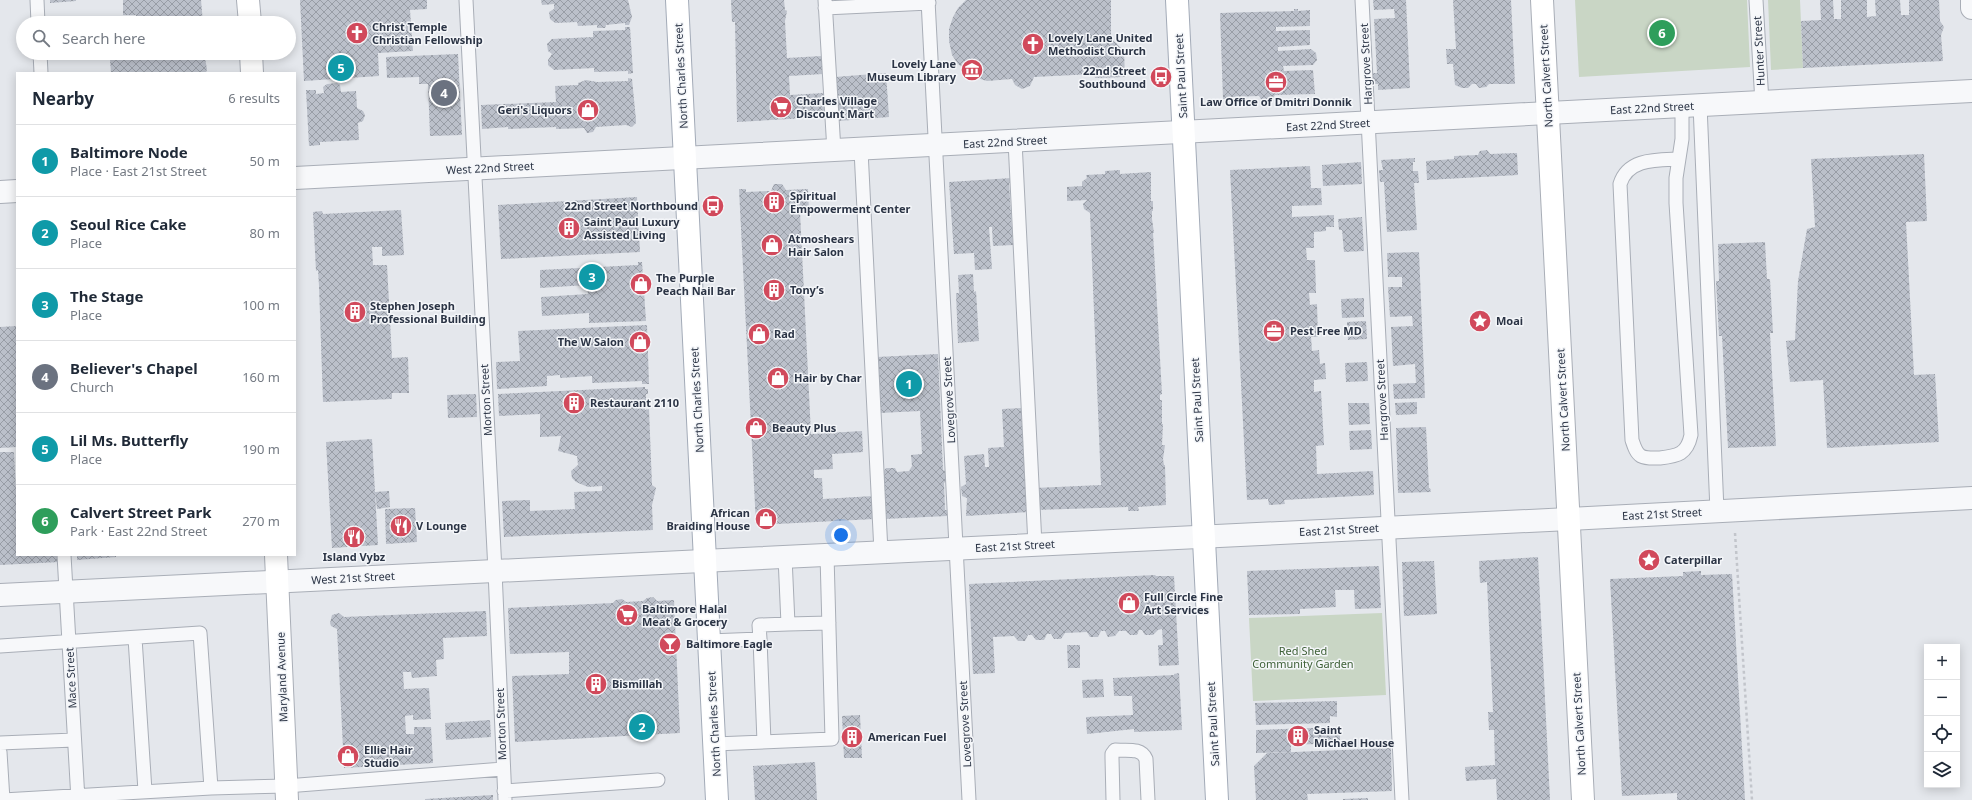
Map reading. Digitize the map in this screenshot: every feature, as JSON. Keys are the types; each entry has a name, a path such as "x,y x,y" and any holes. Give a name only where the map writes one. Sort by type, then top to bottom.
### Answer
{"main road":[{"path":"248,0 249,16"},
{"name":"North Charles Street","path":"677,0 718,800"},
{"name":"Saint Paul Street","path":"1177,0 1217,800"},
{"name":"North Calvert Street","path":"1542,0 1583,800"},
{"path":"251,60 252,72"},
{"name":"Maryland Avenue","path":"276,556 286,793"}],"street":[{"path":"1972,0 1972,8"},
{"name":"East 22nd Street","path":"685,159 1972,91"},
{"name":"West 22nd Street","path":"296,178 685,159"},
{"path":"0,192 16,191"},
{"name":"East 21st Street","path":"705,561 1972,498"},
{"name":"West 21st Street","path":"0,595 705,561"}],"lane":[{"path":"37,0 38,16"},
{"name":"Morton Street","path":"466,0 495,571 504,795"},
{"name":"Hargrove Street","path":"1362,0 1402,800"},
{"name":"Hunter Street","path":"1756,0 1762,102"},
{"path":"834,151 825,4 928,2"},
{"name":"Lovegrove Street","path":"928,2 937,146 969,800"},
{"path":"40,60 41,72"},
{"path":"1679,159 1652,160 1632,166 1623,173 1620,184 1632,440 1635,450 1642,456 1652,458 1674,457 1682,453 1689,446 1691,435 1676,203 1676,178 1679,159 1682,139 1691,106"},
{"path":"1691,106 1726,511"},
{"path":"1015,141 1035,545"},
{"path":"861,150 880,552"},
{"path":"715,744 832,739 827,555"},
{"name":"Mace Street","path":"64,556 78,797"},
{"path":"785,557 788,624"},
{"path":"764,742 759,625 829,623"},
{"path":"0,646 200,633 211,788"},
{"path":"135,638 146,791"},
{"path":"709,641 760,639"},
{"path":"0,744 74,740"},
{"path":"1113,800 1112,754 1115,750 1140,751 1144,754 1148,800"},
{"path":"0,752 1,800 78,797 146,791 211,788 286,793 503,769"},
{"path":"504,795 658,780"}],"path":[{"path":"1726,511 1752,800"}],"green space":[{"path":"1575,0 1747,0 1750,67 1579,77"},
{"path":"1768,0 1800,0 1803,68 1771,70"},
{"name":"Red Shed Community Garden","path":"1382,613 1386,695 1253,701 1249,618"}],"building":[{"path":"50,0 76,0 76,1 50,3"},
{"path":"123,0 201,0 202,16 123,15"},
{"path":"300,0 427,0 427,9 410,10 413,51 378,53 379,76 304,81"},
{"path":"541,0 628,0 632,17 629,25 625,25 625,23 606,25 605,28 597,28 597,25 578,26 577,22 555,23 550,19 549,12 554,9 554,4 542,5"},
{"path":"731,0 784,0 785,10 787,11 785,21 787,58 822,56 823,74 789,76 790,95 824,93 825,117 737,122 735,22 732,22"},
{"name":"Lovely Lane United Methodist Church","path":"966,0 1111,0 1111,38 1124,51 1125,77 1095,78 1094,74 1034,77 1030,86 1022,89 1015,85 1012,79 987,81 974,77 958,64 952,55 949,41 949,29 953,17 958,8"},
{"path":"1373,0 1406,0 1410,88 1378,90 1378,84 1373,84 1372,73 1377,73 1374,19 1395,18 1394,9 1374,10"},
{"path":"1453,0 1511,0 1515,84 1489,84 1486,87 1479,88 1476,84 1472,84 1468,88 1462,88 1455,85 1453,64 1447,64 1446,49 1456,49"},
{"path":"1820,0 1833,0 1834,19 1841,19 1841,0 1867,0 1867,17 1876,16 1875,0 1900,0 1901,15 1909,15 1909,0 1939,0 1940,21 1944,27 1941,35 1943,61 1803,68 1801,21 1821,20"},
{"path":"1294,9 1298,9 1298,11 1310,10 1310,26 1276,27 1276,31 1310,30 1310,45 1278,47 1278,51 1311,49 1316,53 1317,60 1313,65 1283,66 1284,71 1313,70 1315,94 1275,95 1271,101 1262,101 1259,96 1229,97 1229,99 1223,99 1220,13 1294,11"},
{"path":"625,27 630,27 633,73 628,74 628,71 594,72 594,68 554,70 548,65 548,60 552,54 548,51 547,44 552,39 593,37 593,31 625,30"},
{"path":"458,54 462,135 430,136 428,84 419,84 419,77 387,78 386,57"},
{"path":"110,60 205,60 207,69 206,72 111,72"},
{"path":"886,73 889,117 838,121 835,77"},
{"path":"628,78 632,79 636,120 636,123 632,127 626,125 596,127 593,132 587,133 584,128 556,129 556,127 508,129 508,127 482,129 481,105 556,102 555,86 578,85 578,83 586,80 597,82 628,81"},
{"path":"337,83 340,85 341,92 356,91 357,108 363,111 365,115 363,121 358,123 359,140 320,142 320,145 309,146 306,90 316,90 316,94 324,93 323,87 327,84"},
{"path":"1487,150 1490,154 1517,153 1518,175 1427,180 1426,161 1454,159 1454,156 1478,155 1480,151"},
{"path":"1924,154 1927,221 1906,222 1914,375 1935,374 1939,442 1827,448 1823,380 1790,382 1786,341 1795,340 1798,281 1807,229 1815,227 1811,159"},
{"path":"1415,158 1415,162 1413,162 1413,171 1418,171 1419,183 1414,183 1417,230 1387,232 1384,182 1380,182 1379,170 1383,170 1381,160"},
{"path":"1361,162 1362,184 1323,186 1322,165"},
{"path":"1310,166 1311,188 1321,188 1322,205 1292,206 1292,217 1334,215 1334,227 1326,227 1326,231 1314,232 1314,248 1306,248 1307,260 1315,260 1316,293 1309,293 1310,305 1317,304 1318,337 1311,337 1312,351 1319,350 1320,364 1325,363 1326,379 1314,380 1314,392 1321,391 1324,445 1316,446 1317,474 1373,471 1374,495 1284,500 1285,504 1269,505 1268,499 1247,500 1230,170"},
{"path":"1120,170 1120,174 1151,172 1151,201 1153,201 1152,219 1162,394 1160,395 1160,400 1162,400 1162,445 1165,445 1163,459 1165,465 1166,505 1138,507 1139,511 1128,511 1128,507 1036,510 1035,488 1101,485 1090,213 1084,209 1083,204 1087,200 1067,201 1067,187 1082,186 1082,182 1087,178 1086,175 1105,174 1105,171"},
{"path":"1012,178 1012,182 1009,183 1013,245 993,246 992,227 989,227 992,269 975,270 974,253 954,254 949,182"},
{"path":"774,184 782,184 786,190 808,189 809,212 800,212 811,434 862,431 863,452 832,454 833,469 814,470 814,478 822,478 823,499 873,496 875,519 756,525 739,189 746,189 746,192 771,191"},
{"name":"Saint Paul Luxury Assisted Living","path":"637,197 640,252 501,259 498,205"},
{"path":"401,210 404,255 382,256 382,247 372,247 373,265 387,265 392,358 408,357 409,393 392,393 392,399 323,402 319,286 318,270 316,271 313,212 322,211 323,214"},
{"path":"1362,217 1364,251 1344,252 1342,230 1339,230 1338,219"},
{"path":"1765,242 1767,279 1770,279 1773,333 1770,333 1776,446 1728,448 1722,336 1719,336 1716,281 1719,281 1718,244"},
{"path":"1419,252 1425,398 1394,399 1393,384 1416,383 1415,364 1393,366 1391,327 1413,326 1412,316 1390,317 1388,287 1402,287 1402,277 1388,277 1387,253"},
{"path":"638,262 642,262 646,321 589,323 589,313 542,316 541,297 588,294 587,285 540,288 540,270 638,265"},
{"path":"973,274 974,292 976,291 979,341 958,343 956,293 959,293 958,275"},
{"path":"1364,298 1364,317 1342,318 1341,299"},
{"path":"1366,321 1367,339 1348,340 1347,322"},
{"path":"647,325 649,384 642,384 642,381 592,383 592,376 560,378 560,375 547,376 547,386 497,389 496,362 520,361 518,331"},
{"path":"16,326 16,447 0,448 0,327"},
{"path":"938,354 943,470 947,472 947,480 944,483 945,510 947,510 947,516 884,519 883,472 886,468 895,468 897,472 909,471 912,466 911,455 922,454 920,411 880,413 877,357"},
{"path":"1367,362 1368,381 1346,382 1345,363"},
{"path":"645,387 645,389 648,389 646,401 649,400 649,405 645,405 645,410 649,409 652,485 656,488 652,505 653,530 504,537 502,501 530,500 530,511 575,509 574,492 602,491 602,486 588,487 576,482 572,478 571,471 578,465 577,456 558,451 561,436 540,437 540,414 499,416 498,394"},
{"path":"476,394 477,417 448,418 447,395"},
{"path":"1417,402 1417,414 1396,415 1395,403"},
{"path":"1348,403 1369,403 1370,424 1349,425"},
{"path":"1021,408 1027,508 1029,512 966,516 967,498 962,496 961,487 966,484 964,456 984,454 985,467 989,467 988,448 1004,447 1002,409"},
{"path":"1426,427 1429,488 1431,492 1398,493 1396,428"},
{"path":"1371,430 1372,449 1350,450 1349,431"},
{"path":"372,439 378,545 332,548 326,442"},
{"path":"0,452 14,452 16,491 16,556 56,556 59,562 0,565"},
{"path":"389,491 390,507 377,509 375,492"},
{"name":"V Lounge","path":"415,508 417,542 386,544 385,509"},
{"path":"77,556 116,556 116,557 77,560"},
{"path":"1538,557 1550,800 1497,800 1496,779 1466,781 1465,767 1495,765 1494,730 1489,730 1488,712 1493,712 1487,582 1480,583 1479,561"},
{"path":"1434,561 1437,614 1404,616 1402,562"},
{"path":"1379,566 1381,608 1355,609 1354,590 1335,590 1336,607 1300,609 1300,614 1249,615 1247,571"},
{"path":"1701,571 1701,575 1732,574 1745,800 1677,800 1677,793 1622,796 1610,579 1683,576 1683,572"},
{"path":"1155,575 1174,576 1179,665 1159,666 1158,645 1163,645 1162,629 1158,630 1153,635 1145,635 1142,630 1139,630 1137,635 1130,635 1126,631 1119,631 1115,636 1108,637 1105,631 1101,631 1098,637 1090,637 1087,632 1065,633 1061,639 1054,639 1051,634 1047,634 1044,640 1036,640 1032,635 1028,635 1025,641 1018,641 1014,636 993,637 995,673 973,674 969,584"},
{"path":"653,597 657,601 674,600 680,733 515,742 512,676 569,674 569,652 510,654 508,608 613,603 616,600 622,599 626,602 643,601 647,598"},
{"path":"486,611 487,636 443,638 444,659 436,660 437,676 412,678 411,672 403,672 404,689 429,688 431,719 413,720 413,715 405,716 406,734 414,734 414,727 431,727 433,763 344,768 337,629 331,626 330,623 332,615 339,613 344,617"},
{"path":"1067,645 1080,645 1080,668 1068,668"},
{"path":"1179,673 1182,730 1134,732 1134,729 1087,734 1086,717 1133,715 1132,696 1114,696 1113,678 1174,675"},
{"path":"1103,679 1104,697 1083,698 1082,680"},
{"path":"1337,701 1337,717 1330,716 1330,723 1256,725 1255,703"},
{"name":"American Fuel","path":"860,715 862,758 844,758 842,716"},
{"path":"490,720 491,737 446,740 445,723"},
{"name":"Saint Michael House","path":"1340,727 1340,743 1291,745 1291,752 1256,753 1256,730"},
{"path":"1391,748 1392,791 1307,794 1308,800 1256,800 1254,766 1267,753"},
{"path":"815,762 817,800 755,800 753,766"},
{"path":"493,795 493,800 425,800 425,799"},
{"path":"1368,798 1368,800 1343,800 1343,799"}],"place":[{"name":"Christ Temple Christian Fellowship","path":"357,33"},
{"name":"Calvert Street Park","path":"1662,33"},
{"name":"Lovely Lane United Methodist Church","path":"1033,44"},
{"name":"Lil Ms. Butterfly","path":"341,68"},
{"name":"Lovely Lane Museum Library","path":"972,70"},
{"name":"22nd Street Southbound","path":"1161,77"},
{"name":"Law Office of Dmitri Donnik","path":"1276,82"},
{"name":"Believer's Chapel","path":"444,93"},
{"name":"Charles Village Discount Mart","path":"781,107"},
{"name":"Geri's Liquors","path":"588,110"},
{"name":"Spiritual Empowerment Center","path":"774,202"},
{"name":"22nd Street Northbound","path":"713,206"},
{"name":"Saint Paul Luxury Assisted Living","path":"569,228"},
{"name":"Atmoshears Hair Salon","path":"772,245"},
{"name":"The Stage","path":"592,277"},
{"name":"The Purple Peach Nail Bar","path":"641,284"},
{"name":"Tony’s","path":"774,290"},
{"name":"Stephen Joseph Professional Building","path":"355,312"},
{"name":"Moai","path":"1480,321"},
{"name":"Pest Free MD","path":"1274,331"},
{"name":"Rad","path":"759,334"},
{"name":"The W Salon","path":"640,342"},
{"name":"Hair by Char","path":"778,378"},
{"name":"Baltimore Node","path":"909,384"},
{"name":"Restaurant 2110","path":"574,403"},
{"name":"Beauty Plus","path":"756,428"},
{"name":"African Braiding House","path":"766,519"},
{"name":"V Lounge","path":"401,526"},
{"name":"Island Vybz","path":"354,537"},
{"name":"Caterpillar","path":"1649,560"},
{"name":"Full Circle Fine Art Services","path":"1129,603"},
{"name":"Baltimore Halal Meat & Grocery","path":"627,615"},
{"name":"Baltimore Eagle","path":"670,644"},
{"name":"Bismillah","path":"596,684"},
{"name":"Seoul Rice Cake","path":"642,727"},
{"name":"Saint Michael House","path":"1298,736"},
{"name":"American Fuel","path":"852,737"},
{"name":"Ellie Hair Studio","path":"348,756"}]}
